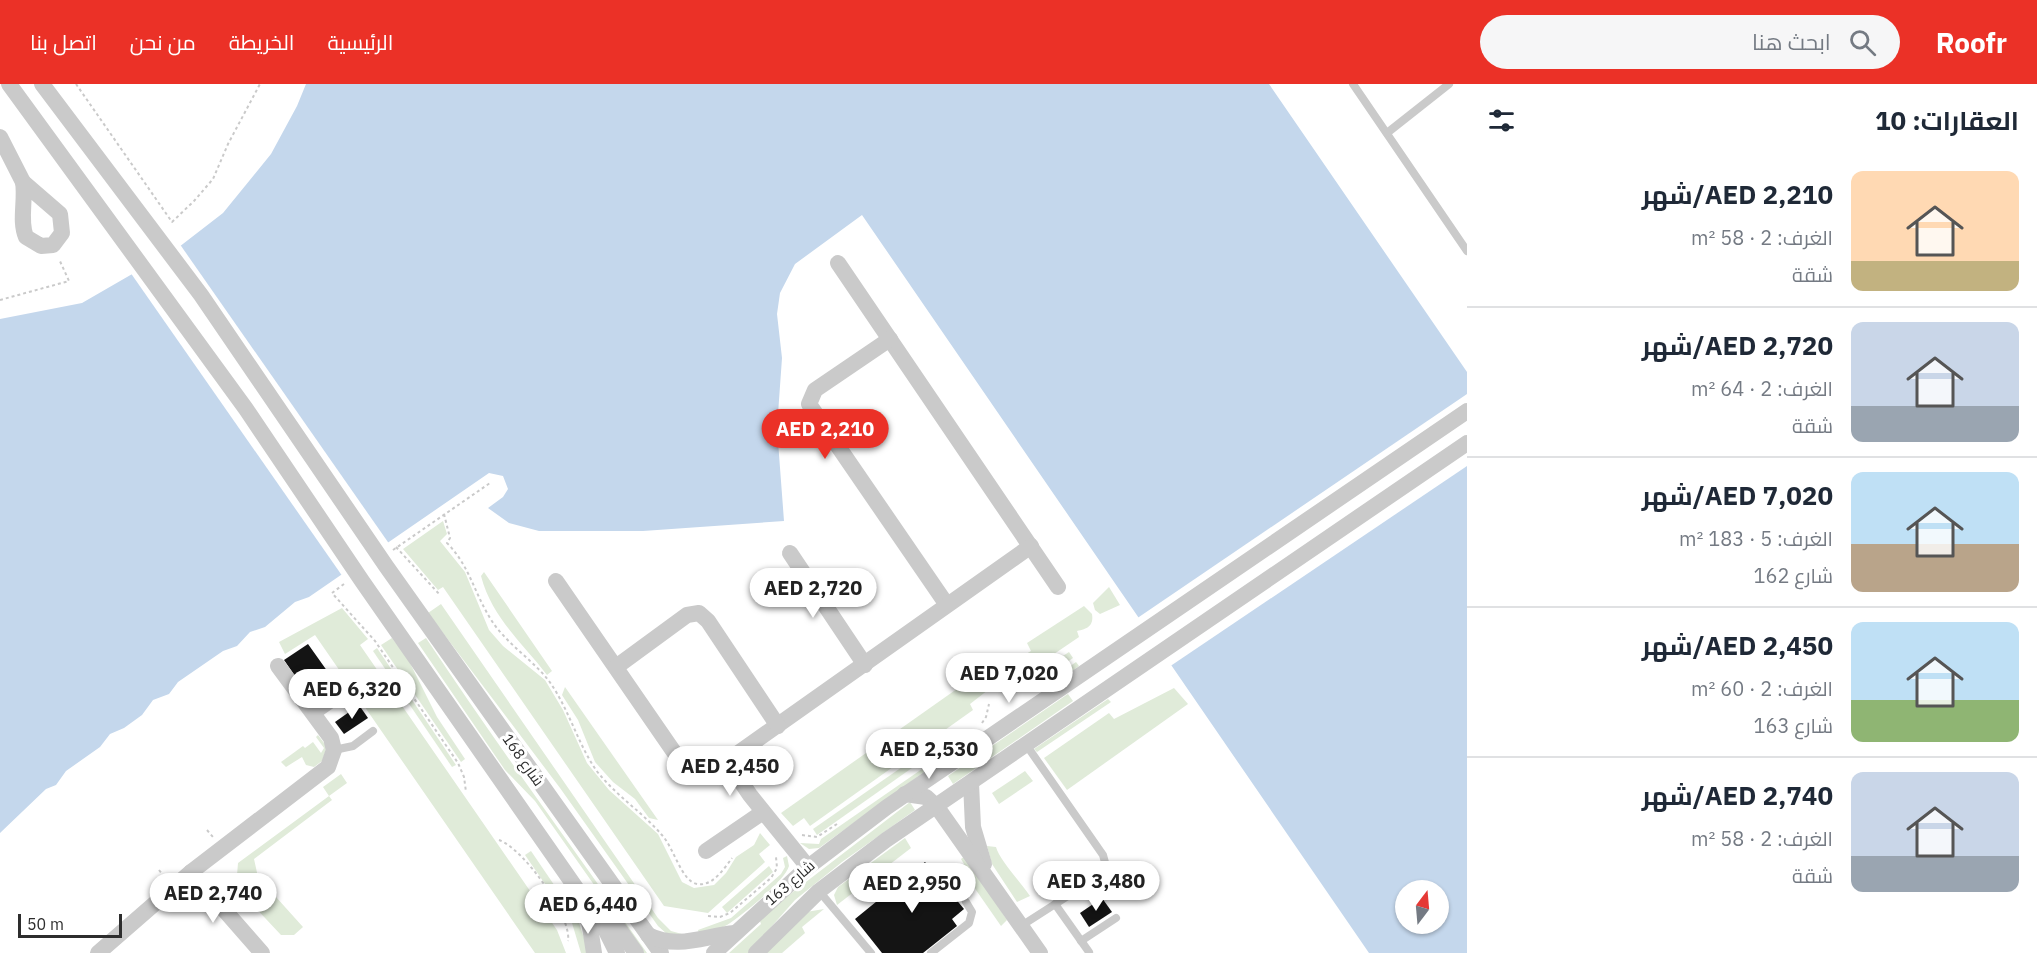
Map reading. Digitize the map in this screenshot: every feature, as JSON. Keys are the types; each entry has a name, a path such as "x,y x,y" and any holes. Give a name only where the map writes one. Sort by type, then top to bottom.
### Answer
{"street":[{"name":"شارع 168","path":"9,84 246,409 362,581 606,931 617,953"},
{"name":"شارع 168","path":"42,84 237,347 386,566 661,953"},
{"path":"0,137 23,182 35,195 57,210 62,219 62,233 53,245 35,244 26,237 23,225 25,204 23,182"},
{"path":"837,263 1058,587"},
{"path":"890,339 815,390 810,396 809,404 947,605"},
{"name":"شارع 163","path":"714,953 808,867 905,794 1467,411"},
{"name":"شارع 163","path":"756,953 819,891 886,840 1027,746 1467,443"},
{"path":"556,580 681,760 700,770 713,769 727,761 1031,546"},
{"path":"790,553 865,665"},
{"path":"616,667 687,615 699,613 708,621 778,726"},
{"path":"98,953 191,872 323,771 331,762 334,750 331,738 278,666"},
{"path":"727,761 763,812 808,867"},
{"path":"971,783 973,827 993,884"},
{"path":"905,794 926,797 937,807 1040,953"},
{"path":"706,851 763,812"},
{"name":"شارع 168","path":"549,851 592,892 636,953"},
{"path":"191,872 262,953"},
{"path":"585,902 594,953"},
{"path":"648,935 664,942 680,944 735,933"}],"lane":[{"path":"1353,84 1467,251"},
{"path":"1387,133 1449,84"},
{"path":"315,716 345,695"},
{"path":"334,750 353,746 373,731"},
{"path":"1021,926 1102,873 1106,862 1027,746"},
{"path":"819,891 871,953"},
{"path":"931,953 969,923 972,916 966,902"},
{"path":"1055,904 1089,952"},
{"path":"1081,941 1116,918"}],"path":[{"path":"76,84 172,222 213,179 228,144 260,84"},
{"path":"0,300 69,281 53,245"},
{"path":"444,514 450,538 447,543 467,568 489,616 506,639 547,680 565,707 582,747 597,771 666,838 685,877 695,884 706,884 719,874 732,858"},
{"path":"396,547 440,595"},
{"path":"375,641 458,763 464,777 466,792"},
{"path":"207,830 216,841"},
{"path":"500,840 519,852 549,895 566,921 567,941"},
{"path":"708,916 720,917 730,913 771,878 777,868 776,857"},
{"path":"159,870 167,879"}],"green space":[{"path":"443,521 447,534 440,541 465,572 489,630 503,646 545,680 563,710 587,763 609,790 658,834 682,882 694,888 714,885 726,873 736,857 754,845 760,833 770,845 759,854 765,862 708,913 664,906 443,587 438,590 403,549"},
{"path":"484,572 552,671 547,675 492,605 481,576"},
{"path":"1109,587 1120,605 1100,614 1095,610 1093,603"},
{"path":"441,604 658,918 671,931 682,934 668,935 658,926 560,788 428,613"},
{"path":"1084,606 1092,614 1091,624 1077,631 1079,637 1035,667 1026,654 1031,651 1027,643"},
{"path":"342,608 368,639 360,645 557,930 566,953 535,953 315,635 285,654 279,642"},
{"path":"392,638 408,659 437,717 465,759 461,762 381,645"},
{"path":"426,638 647,953 642,953 535,801 505,770 418,643"},
{"path":"377,648 456,765 452,767 373,651"},
{"path":"1069,652 1073,658 1045,677 1046,683 1076,662 1079,666 1044,689 1028,691 1020,689 1021,686 1033,689 1045,685 1037,673"},
{"path":"981,676 988,683 988,690 970,704 973,710 810,826 804,818 793,826 781,813 971,679"},
{"path":"565,687 658,820 649,818 635,799 613,782 595,762 578,720 562,695"},
{"path":"1174,688 1188,704 1067,790 1044,758 1109,713 1114,719"},
{"path":"1068,694 1073,701 953,784 948,776"},
{"path":"1108,699 1111,702 1037,752 1034,749"},
{"path":"318,735 327,747 322,761 314,767 306,765 302,757 286,767 281,762 303,746 305,748 313,742 321,753 324,748 316,737"},
{"path":"915,758 919,763 817,835 813,829"},
{"path":"922,769 924,772 819,848 809,849 800,843 819,844 821,839"},
{"path":"1025,771 1033,781 999,804 992,793"},
{"path":"341,774 347,783 329,796 323,787"},
{"path":"329,796 332,800 254,859 258,877 303,927 294,935 281,935 236,887 238,863"},
{"path":"910,802 915,810 842,862 795,900 748,953 729,953 761,924 759,918"},
{"path":"905,838 911,848 837,905 834,895 838,887"},
{"path":"987,846 996,847 1030,896 1017,902 992,864"},
{"path":"531,851 578,920 589,953 581,953 572,923 525,855"},
{"path":"787,856 789,866 786,872 762,898 727,925 699,934 698,930 731,918 781,874 785,867 783,858"},
{"path":"965,856 1007,920 1001,926 960,867 964,864 961,859"},
{"path":"769,866 773,872 727,913 722,907"},
{"path":"824,909 802,927 805,933 782,953 766,953 806,912"}],"water":[{"path":"306,84 1269,84 1467,372 1467,953 1369,953 862,215 795,264 780,293 777,314 782,358 777,428 784,521 643,531 539,531 509,523 488,508 503,497 508,489 503,476 489,473 309,597 295,602 265,627 250,632 237,646 223,651 178,682 169,694 153,700 142,715 124,728 110,734 100,747 66,771 56,785 46,789 0,833 0,319 82,303 179,247 223,213 271,154"}],"pier":[{"path":"179,243 390,545 343,577 130,272"},
{"path":"1467,394 1467,466 1169,667 1136,619"}],"building":[{"path":"308,644 335,682 319,693 313,702 284,660"},
{"path":"359,705 368,718 344,734 335,722"},
{"path":"925,862 964,909 952,919 957,926 923,953 882,953 855,919"},
{"path":"1102,898 1112,912 1089,927 1080,913"}]}
